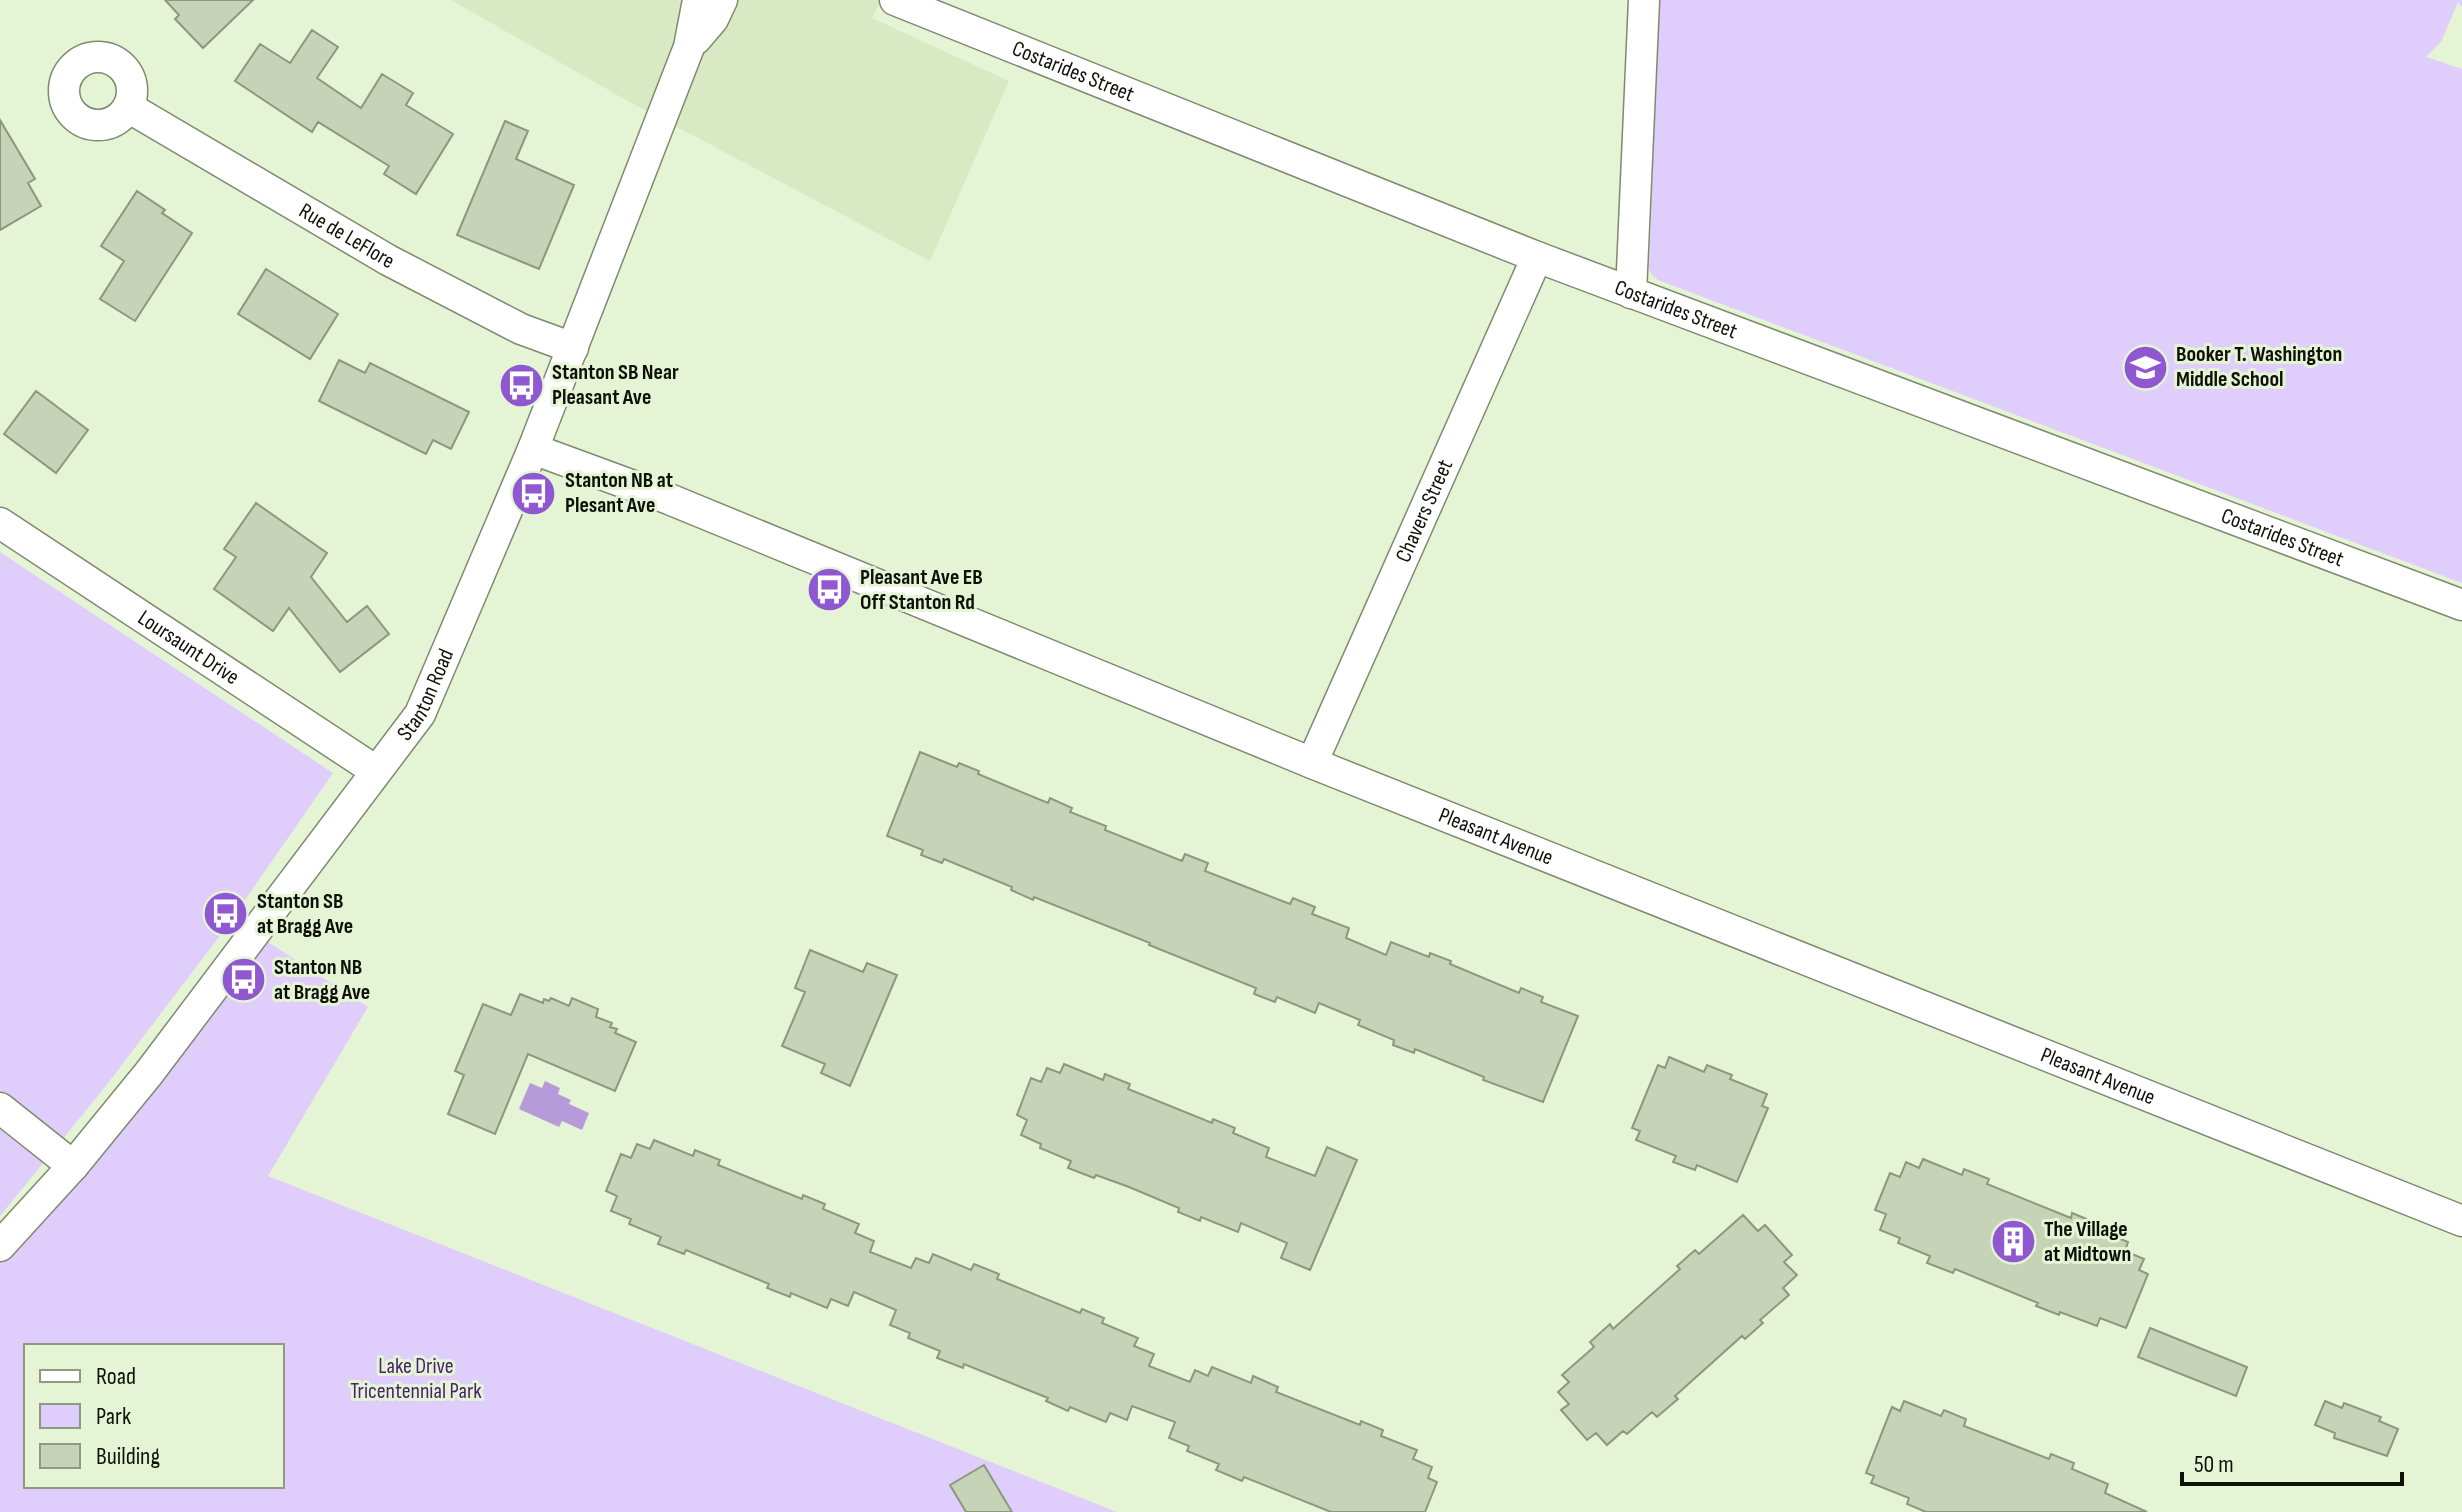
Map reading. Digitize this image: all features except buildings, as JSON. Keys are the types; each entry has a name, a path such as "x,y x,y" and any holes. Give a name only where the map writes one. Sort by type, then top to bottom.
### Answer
{"street":[{"path":"679,0 689,47"},
{"name":"Stanton Road","path":"0,1246 73,1166 149,1073 420,714 573,348 689,47 698,0"},
{"name":"Stanton Road","path":"689,47 713,19 722,0"},
{"path":"1631,293 1644,0"},
{"name":"Costarides Street","path":"900,1 1537,257 2462,605"},
{"name":"Rue de LeFlore","path":"128,107 388,260 521,329 573,348"},
{"name":"Chavers Street","path":"1312,763 1537,257"},
{"name":"Pleasant Avenue","path":"533,449 669,499 1312,763 2462,1221"},
{"name":"Loursaunt Drive","path":"0,523 376,771"},
{"path":"0,1108 73,1166"}],"shaded area":[{"path":"451,0 881,0 872,18 1009,81 930,261 626,100"},
{"path":"545,1081 560,1088 558,1094 571,1100 569,1104 589,1113 582,1130 562,1121 559,1127 519,1109 530,1083 542,1088"}],"green space":[{"name":"Booker T. Washington Middle School","path":"1659,0 2462,0 2462,7 2458,2 2441,42 2426,57 2462,69 2462,583 1658,280 1649,269"},
{"path":"0,552 333,773 225,929 105,1087 0,1216"},
{"name":"Lake Drive Tricentennial Park","path":"254,933 368,1007 268,1176 1117,1512 0,1512 0,1249"}],"place":[{"name":"Booker T. Washington Middle School","path":"2145,367"},
{"name":"Stanton SB Near Pleasant Ave","path":"521,385"},
{"name":"Stanton NB at Plesant Ave","path":"534,493"},
{"name":"Pleasant Ave EB Off Stanton Rd","path":"829,590"},
{"name":"Stanton SB at Bragg Ave","path":"226,914"},
{"name":"Stanton NB at Bragg Ave","path":"243,980"},
{"name":"The Village at Midtown","path":"2013,1242"}]}
